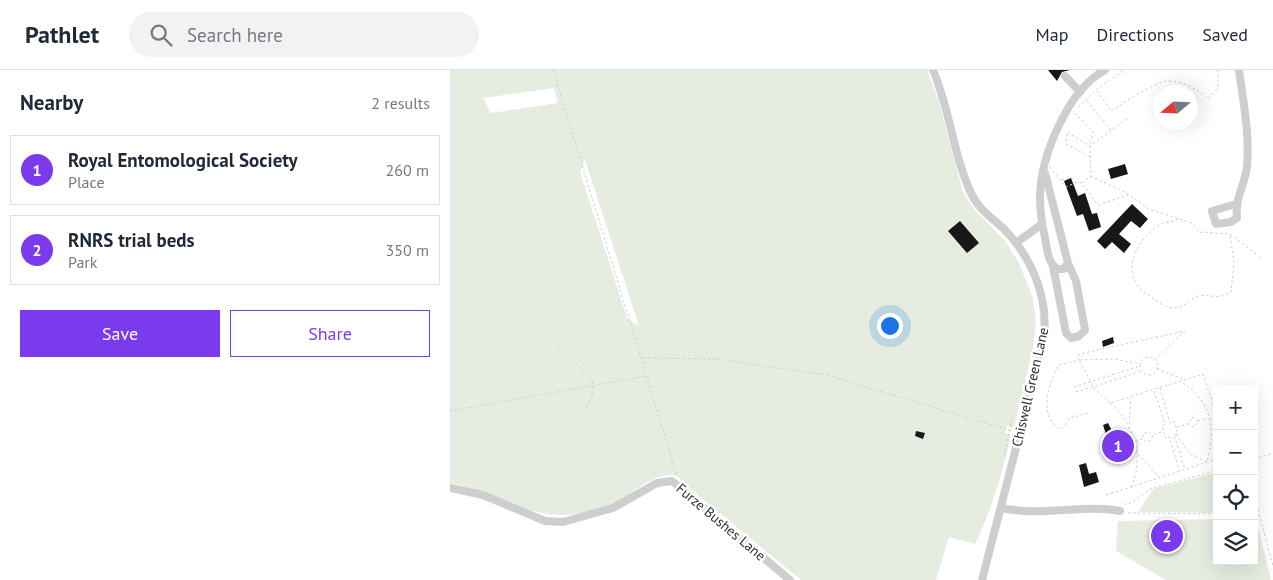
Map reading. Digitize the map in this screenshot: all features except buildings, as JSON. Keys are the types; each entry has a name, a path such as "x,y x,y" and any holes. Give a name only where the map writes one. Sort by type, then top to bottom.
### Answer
{"street":[{"name":"Chiswell Green Lane","path":"933,70 945,102 961,168 970,192 980,207 1005,231 1021,251 1043,296 1046,326 1002,508 982,580"},
{"path":"1046,169 1068,263 1076,282 1085,330 1079,336 1071,338 1066,333 1053,266 1042,224 1040,194 1054,135 1067,109 1080,92 1105,70"},
{"path":"1236,204 1247,168 1248,139 1239,70"},
{"path":"1065,76 1080,92"},
{"path":"1020,240 1042,224"},
{"path":"1053,266 1057,269 1064,269 1068,263"},
{"name":"Furze Bushes Lane","path":"450,488 483,495 545,520 563,522 613,508 657,483 672,481 790,580"},
{"path":"1002,508 1028,513 1120,508"}],"path":[{"path":"553,70 642,358 679,486"},
{"path":"1092,176 1090,146 1093,132 1073,110 1087,101 1096,90 1124,70"},
{"path":"1096,90 1111,111 1164,82 1184,84 1203,92 1208,99 1218,88 1218,70"},
{"path":"1087,101 1111,131"},
{"path":"1090,146 1127,120"},
{"path":"1090,146 1067,132 1066,144 1090,157"},
{"path":"1046,169 1054,170 1066,187 1074,183 1082,183 1092,176"},
{"path":"1092,176 1128,194 1149,209 1192,223 1200,232 1230,234 1261,258"},
{"path":"1062,180 1071,177 1074,183"},
{"path":"1082,183 1098,205 1128,194"},
{"path":"1178,218 1171,223 1158,225 1145,238 1136,252 1131,270 1134,282 1139,288 1164,305 1172,308 1185,306 1195,297 1225,296 1231,292 1234,262 1230,234"},
{"path":"1131,487 1138,470 1137,453 1129,429 1118,410 1092,386 1078,355 1185,331 1155,360"},
{"path":"551,338 591,379 593,385 590,400 576,421 562,429"},
{"path":"1074,387 1140,365 1149,357 1155,360"},
{"path":"642,358 716,359 827,375 1020,433"},
{"path":"1088,413 1070,418 1062,430 1051,422 1047,411 1047,400 1053,375 1059,365 1079,360 1114,359 1140,365"},
{"path":"1155,360 1157,369"},
{"path":"1140,365 1142,371"},
{"path":"1076,392 1142,371 1150,375 1157,369"},
{"path":"1157,369 1184,380"},
{"path":"1110,403 1204,374 1213,403"},
{"path":"450,411 647,375"},
{"path":"1180,381 1202,400 1209,417 1212,430 1207,462"},
{"path":"1159,388 1170,423 1174,421 1185,469"},
{"path":"1154,390 1165,424 1162,426 1163,432 1165,438 1169,436 1180,471"},
{"path":"1129,429 1132,397"},
{"path":"1004,456 1013,413"},
{"path":"1176,428 1188,424 1192,417 1198,421"},
{"path":"1188,424 1194,427 1198,421 1209,417"},
{"path":"1056,432 1058,428"},
{"path":"1142,439 1146,432 1153,435 1163,432"},
{"path":"1176,434 1189,453 1207,462"},
{"path":"1135,441 1142,439 1147,442 1151,440 1153,435"},
{"path":"1137,453 1159,478"},
{"path":"1258,458 1273,453"},
{"path":"1106,496 1213,460"},
{"path":"1120,508 1151,489 1213,471"},
{"path":"1120,508 1213,514"},
{"path":"1258,508 1273,566"}],"shaded area":[{"path":"450,70 927,70 939,102 963,192 973,208 1005,241 1019,263 1033,298 1036,321 1033,348 1014,428 1007,426 1005,433 1011,436 987,518 975,544 949,537 936,580 801,580 688,487 681,479 672,475 654,479 619,501 587,512 568,515 533,511 450,483","holes":["554,88 558,103 491,113 483,98","585,160 639,326 627,318 580,172"]},
{"path":"1213,473 1213,513 1138,512 1153,489"},
{"path":"1213,519 1213,565 1258,565 1258,527 1271,580 1166,580 1116,551 1118,521"}],"place":[{"name":"Royal Entomological Society","path":"1118,446"},
{"name":"RNRS trial beds","path":"1167,536"}]}
